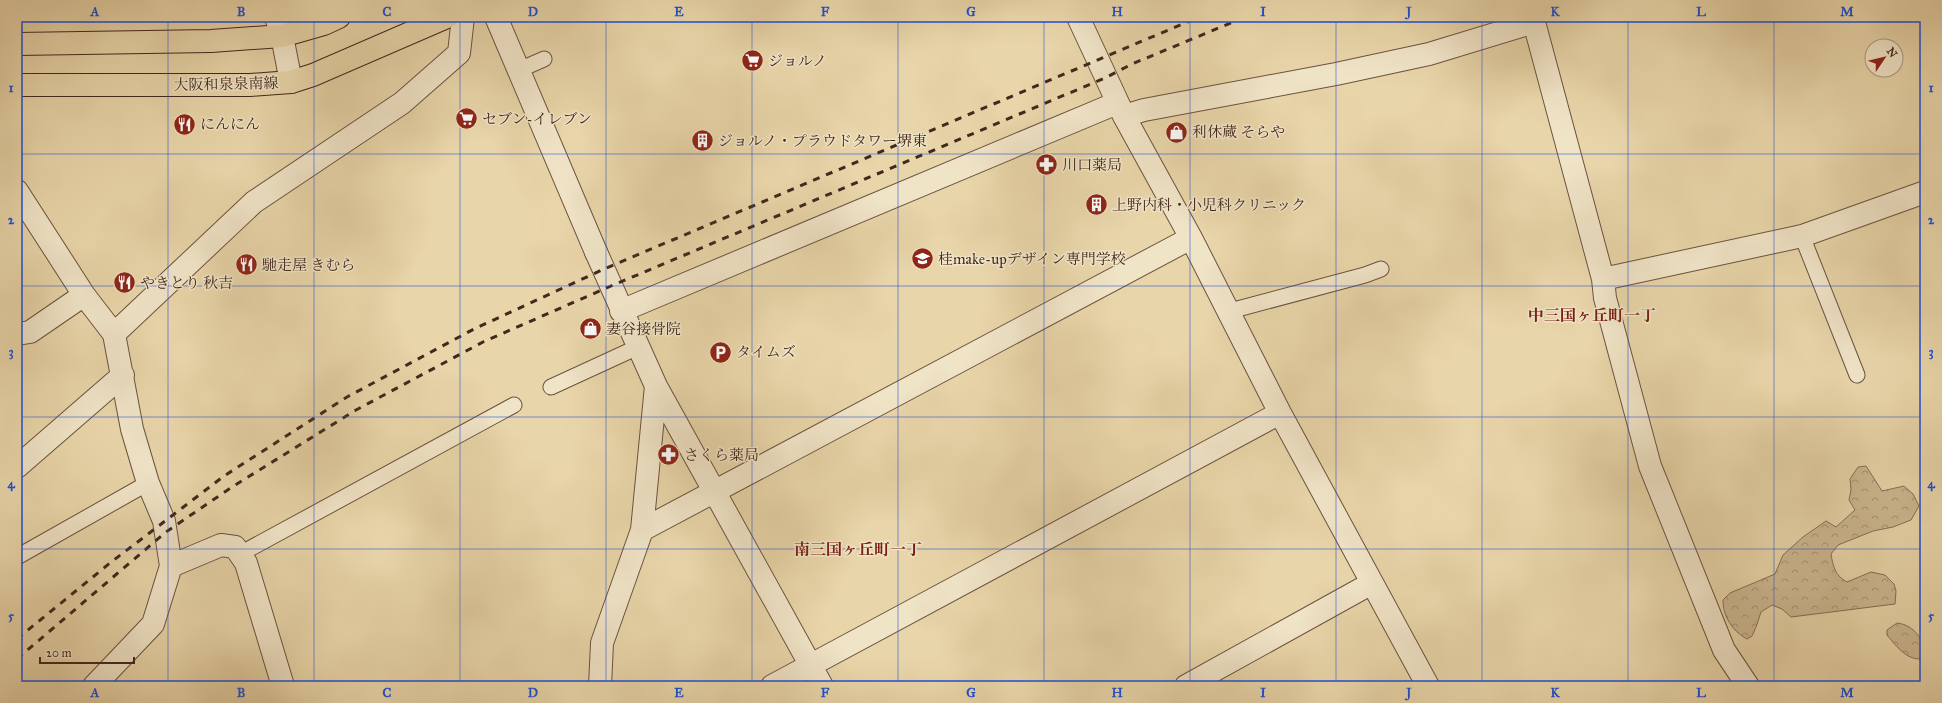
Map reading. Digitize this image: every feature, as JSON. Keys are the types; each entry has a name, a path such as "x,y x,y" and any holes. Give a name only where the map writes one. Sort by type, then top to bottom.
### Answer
{"main road":[{"path":"17,44 212,41 279,27 324,24 339,17"},
{"name":"大阪和泉泉南線","path":"17,85 250,86 291,82 447,17"}],"street":[{"path":"114,334 254,202 402,103 458,53 464,17"},
{"path":"496,17 621,311 656,386 822,686"},
{"path":"1078,17 1121,110 1230,311 1280,413 1428,686"},
{"path":"621,311 1121,110 1144,110 1336,74 1429,54 1534,22 1603,279 1605,298 1650,466 1724,650 1748,686"},
{"path":"279,27 291,82"},
{"path":"17,191 84,295 114,334 123,375 132,429 148,482 164,521 171,566 153,624 94,686"},
{"path":"1603,279 1802,236 1925,192"},
{"path":"642,530 1191,238"},
{"path":"17,334 30,332 84,295"},
{"path":"17,467 123,375"},
{"path":"600,686 602,642 642,530 656,386"},
{"path":"772,686 1280,413"},
{"path":"171,566 220,545 235,547 246,563 283,686"},
{"path":"1186,686 1372,583"}],"lane":[{"path":"518,70 544,59"},
{"path":"1802,236 1857,375"},
{"path":"1230,311 1365,275 1381,269"},
{"path":"551,387 638,347"},
{"path":"240,554 514,404"},
{"path":"17,557 148,482"}],"green space":[{"path":"1866,466 1882,491 1904,486 1913,494 1919,506 1911,520 1893,527 1873,531 1838,545 1831,554 1837,574 1847,582 1871,572 1885,575 1894,584 1896,591 1895,604 1791,617 1782,609 1772,605 1761,612 1752,636 1747,639 1742,636 1729,622 1723,606 1723,600 1730,593 1775,574 1783,555 1803,537 1826,521 1836,527 1855,510 1849,500 1851,490 1850,479 1858,467"},
{"path":"1897,623 1909,627 1918,635 1925,652 1925,658 1914,658 1904,653 1887,635 1887,630"}],"railway":[{"path":"17,639 110,563 224,476 347,397 474,329 604,269 1199,17"},
{"path":"17,659 166,532 232,487 356,410 483,342 611,286 1105,78 1132,64 1245,17"}],"place":[{"name":"ジョルノ","path":"752,61"},
{"name":"セブン-イレブン","path":"467,119"},
{"name":"にんにん","path":"184,124"},
{"name":"利休蔵 そらや","path":"1176,132"},
{"name":"ジョルノ・プラウドタワー堺東","path":"702,141"},
{"name":"川口薬局","path":"1047,165"},
{"name":"上野内科・小児科クリニック","path":"1096,205"},
{"name":"桂make-upデザイン専門学校","path":"923,259"},
{"name":"馳走屋 きむら","path":"246,265"},
{"name":"やきとり 秋吉","path":"124,283"},
{"name":"妻谷接骨院","path":"591,329"},
{"name":"タイムズ","path":"721,352"},
{"name":"さくら薬局","path":"669,455"}],"district":[{"name":"中三国ヶ丘町一丁","path":"1592,315"},
{"name":"南三国ヶ丘町一丁","path":"858,549"}]}
